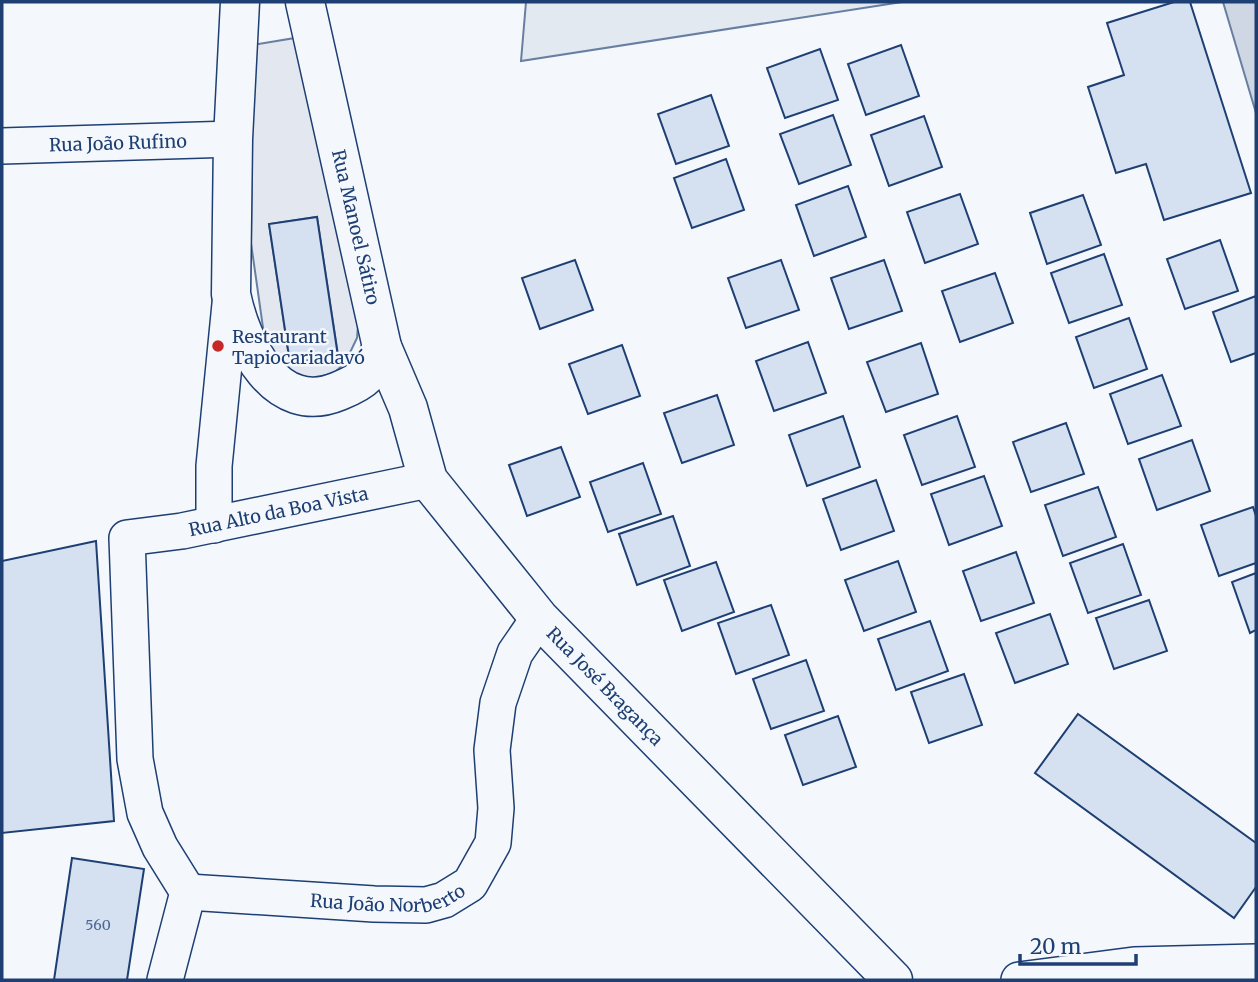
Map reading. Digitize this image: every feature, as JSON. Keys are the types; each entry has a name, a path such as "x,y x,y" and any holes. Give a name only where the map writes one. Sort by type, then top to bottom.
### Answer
{"main road":[{"path":"240,2 233,139 231,295 235,316 248,349 264,372 281,386 302,396 328,396 355,384 372,371 382,347"},
{"name":"Rua Manoel Sátiro","path":"306,2 382,347"},
{"name":"Rua José Bragança","path":"382,347 408,408 428,480 539,618 892,980"}],"street":[{"name":"Rua João Rufino","path":"2,146 233,139"},
{"path":"214,524 214,466 231,295"},
{"name":"Rua Alto da Boa Vista","path":"188,892 160,847 145,813 135,759 127,538 182,531 428,480"},
{"name":"Rua João Norberto","path":"188,892 426,905 444,900 470,884 493,843 496,808 492,750 498,703 515,653 539,618"},
{"path":"165,980 188,892"},
{"path":"1019,980 1134,965 1256,962"}],"shaded area":[{"path":"526,2 902,2 521,61"},
{"path":"1223,2 1256,2 1256,113"},
{"path":"295,38 359,314 357,338 345,363 335,372 319,378 305,380 267,356 251,243 253,45","holes":["317,217 338,355 290,363 269,224"]}],"building":[{"path":"1174,2 1190,2 1251,193 1164,220 1146,164 1116,173 1088,87 1124,75 1107,23"},
{"path":"901,45 919,96 866,115 848,64"},
{"path":"820,49 838,100 785,118 767,68"},
{"path":"711,95 729,146 676,164 658,114"},
{"path":"833,115 851,165 799,184 780,134"},
{"path":"924,116 942,167 889,186 871,135"},
{"path":"726,159 744,210 692,228 674,178"},
{"path":"848,186 866,237 814,256 796,205"},
{"path":"960,194 978,244 925,263 907,212"},
{"path":"1083,195 1101,245 1047,264 1030,213"},
{"path":"317,217 338,356 290,363 269,224"},
{"path":"1220,240 1238,291 1185,309 1167,259"},
{"path":"1104,254 1122,305 1069,323 1051,273"},
{"path":"575,260 593,310 540,329 522,278"},
{"path":"781,260 799,310 746,328 728,278"},
{"path":"884,260 902,311 849,329 831,278"},
{"path":"995,273 1013,323 960,342 942,291"},
{"path":"1256,296 1256,353 1231,362 1213,312"},
{"path":"1129,318 1147,369 1094,388 1076,337"},
{"path":"808,342 826,393 774,411 756,361"},
{"path":"921,343 938,394 886,412 867,362"},
{"path":"622,345 640,396 588,414 569,364"},
{"path":"1162,375 1181,426 1128,444 1110,394"},
{"path":"717,395 734,445 682,463 664,413"},
{"path":"843,416 860,467 807,486 789,435"},
{"path":"957,416 975,467 922,485 904,435"},
{"path":"1066,423 1084,474 1031,492 1013,442"},
{"path":"1192,440 1210,491 1157,510 1139,459"},
{"path":"561,447 580,497 527,516 509,465"},
{"path":"643,463 661,514 608,532 590,482"},
{"path":"984,476 1002,526 949,545 931,494"},
{"path":"876,480 894,531 841,550 823,499"},
{"path":"1098,487 1116,537 1063,556 1045,505"},
{"path":"1253,507 1256,516 1256,563 1219,576 1201,525"},
{"path":"673,516 690,566 637,585 619,534"},
{"path":"96,541 114,821 2,833 2,561"},
{"path":"1123,544 1141,595 1088,613 1070,563"},
{"path":"1016,552 1034,603 981,621 963,571"},
{"path":"898,561 916,612 864,631 845,580"},
{"path":"716,562 734,612 682,631 664,580"},
{"path":"1256,573 1256,630 1250,633 1232,582"},
{"path":"1149,600 1167,651 1114,669 1096,618"},
{"path":"771,605 789,655 736,674 718,623"},
{"path":"1050,614 1068,664 1015,683 996,633"},
{"path":"930,621 948,671 896,690 878,639"},
{"path":"806,660 824,711 771,729 753,679"},
{"path":"964,674 982,725 929,743 911,692"},
{"path":"1078,714 1256,843 1256,887 1234,918 1035,773"},
{"path":"838,716 856,767 803,785 785,735"},
{"path":"72,858 144,869 127,980 54,980"}],"place":[{"name":"Restaurant Tapiocariadavó","path":"218,346"}]}
